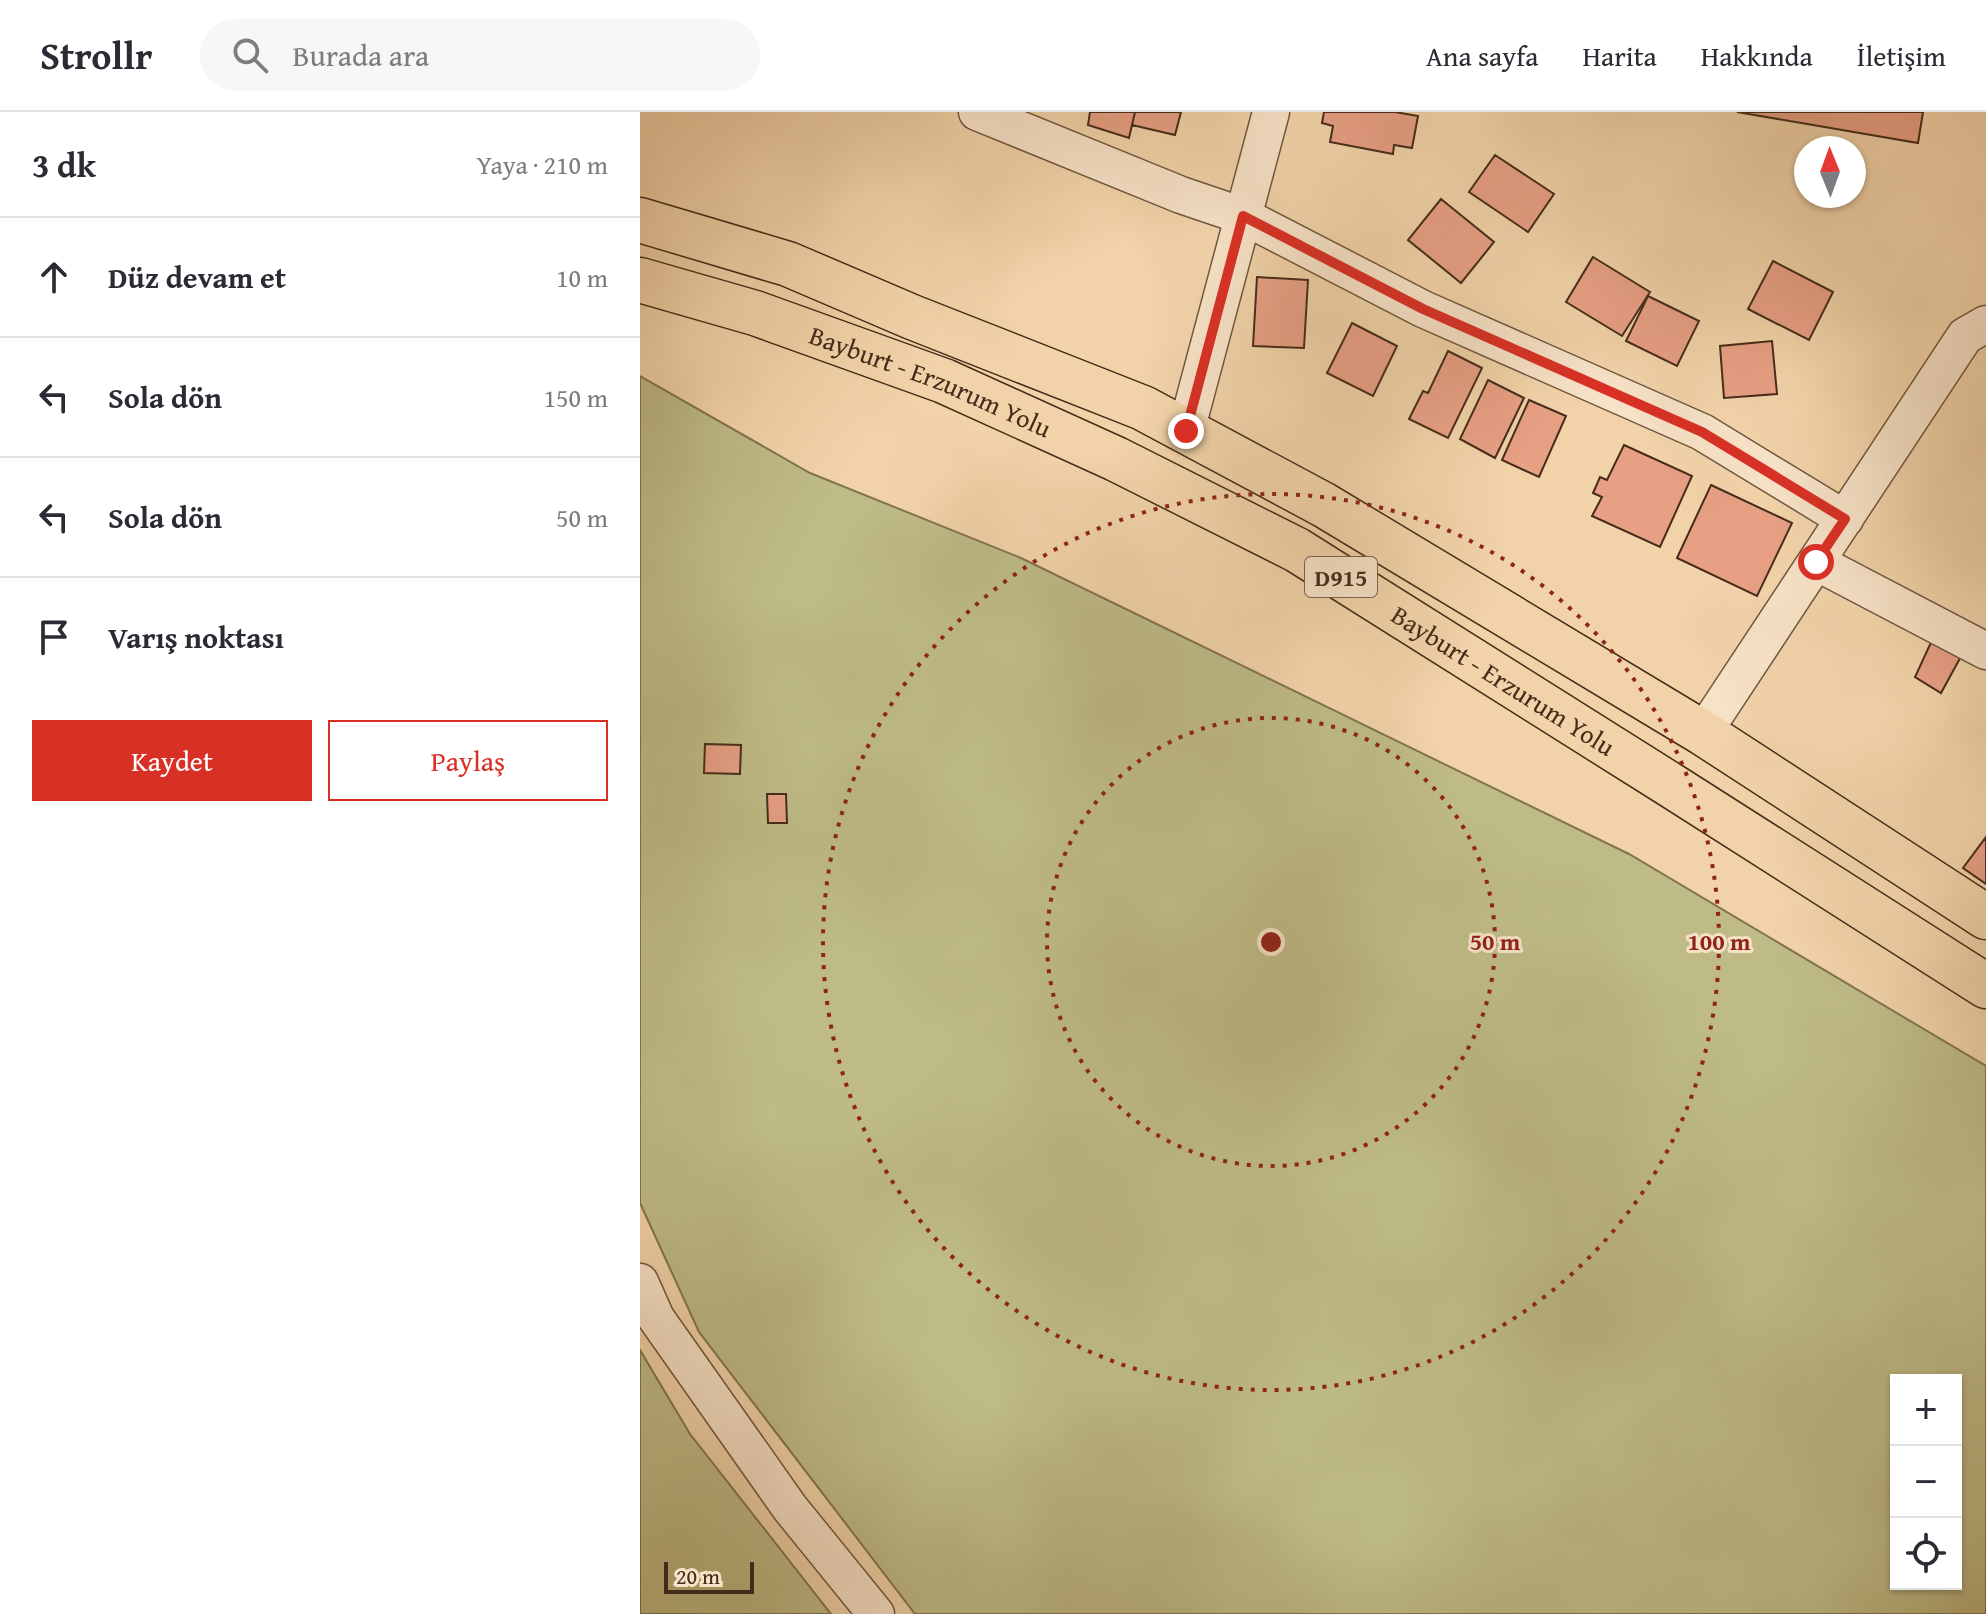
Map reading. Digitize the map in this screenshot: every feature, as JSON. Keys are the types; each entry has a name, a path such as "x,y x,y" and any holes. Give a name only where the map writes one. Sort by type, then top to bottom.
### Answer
{"highway":[{"name":"Bayburt - Erzurum Yolu","path":"640,220 788,264 912,317 1143,408 1324,505 1703,733 1986,917"},
{"name":"Bayburt - Erzurum Yolu","path":"640,280 755,313 944,381 1116,459 1297,550 1986,986"}],"street":[{"path":"977,112 1181,195 1243,216 1423,309 1702,432 1845,519"},
{"path":"1186,431 1271,112"},
{"path":"1703,733 1965,336 1986,324"},
{"path":"1816,562 1986,651"},
{"path":"640,1282 656,1318 790,1508 876,1614"}],"shaded area":[{"path":"640,376 810,473 1021,558 1629,854 1986,1066 1986,1614 915,1614 699,1332 640,1203"},
{"path":"640,1350 690,1434 831,1614 640,1614"}],"building":[{"path":"1090,112 1135,112 1129,138 1088,125"},
{"path":"1135,112 1181,112 1175,135 1132,125"},
{"path":"1324,112 1395,112 1418,116 1412,148 1394,145 1393,154 1330,142 1333,126 1322,123"},
{"path":"1737,112 1923,112 1918,143"},
{"path":"1495,155 1554,194 1528,232 1469,192"},
{"path":"1441,199 1494,242 1461,283 1408,240"},
{"path":"1593,257 1650,292 1622,336 1566,302"},
{"path":"1773,261 1833,292 1809,340 1748,309"},
{"path":"1257,277 1308,280 1304,348 1253,346"},
{"path":"1648,296 1699,321 1677,366 1626,341"},
{"path":"1352,323 1397,346 1373,396 1327,373"},
{"path":"1772,341 1777,394 1724,398 1720,346"},
{"path":"1448,351 1482,368 1448,438 1409,419 1423,391 1428,393"},
{"path":"1488,380 1524,398 1495,458 1460,439"},
{"path":"1529,400 1566,416 1539,477 1502,460"},
{"path":"1624,445 1692,476 1660,547 1592,516 1602,497 1593,493 1600,477 1607,480"},
{"path":"1711,485 1792,523 1757,596 1677,558"},
{"path":"1933,638 1964,651 1941,693 1915,677"},
{"path":"705,744 741,745 740,774 704,773"},
{"path":"767,794 786,794 787,823 768,823"},
{"path":"1986,837 1986,884 1963,868"}],"route":[{"path":"1186,431 1243,216 1423,309 1702,432 1845,519 1816,562"}]}
